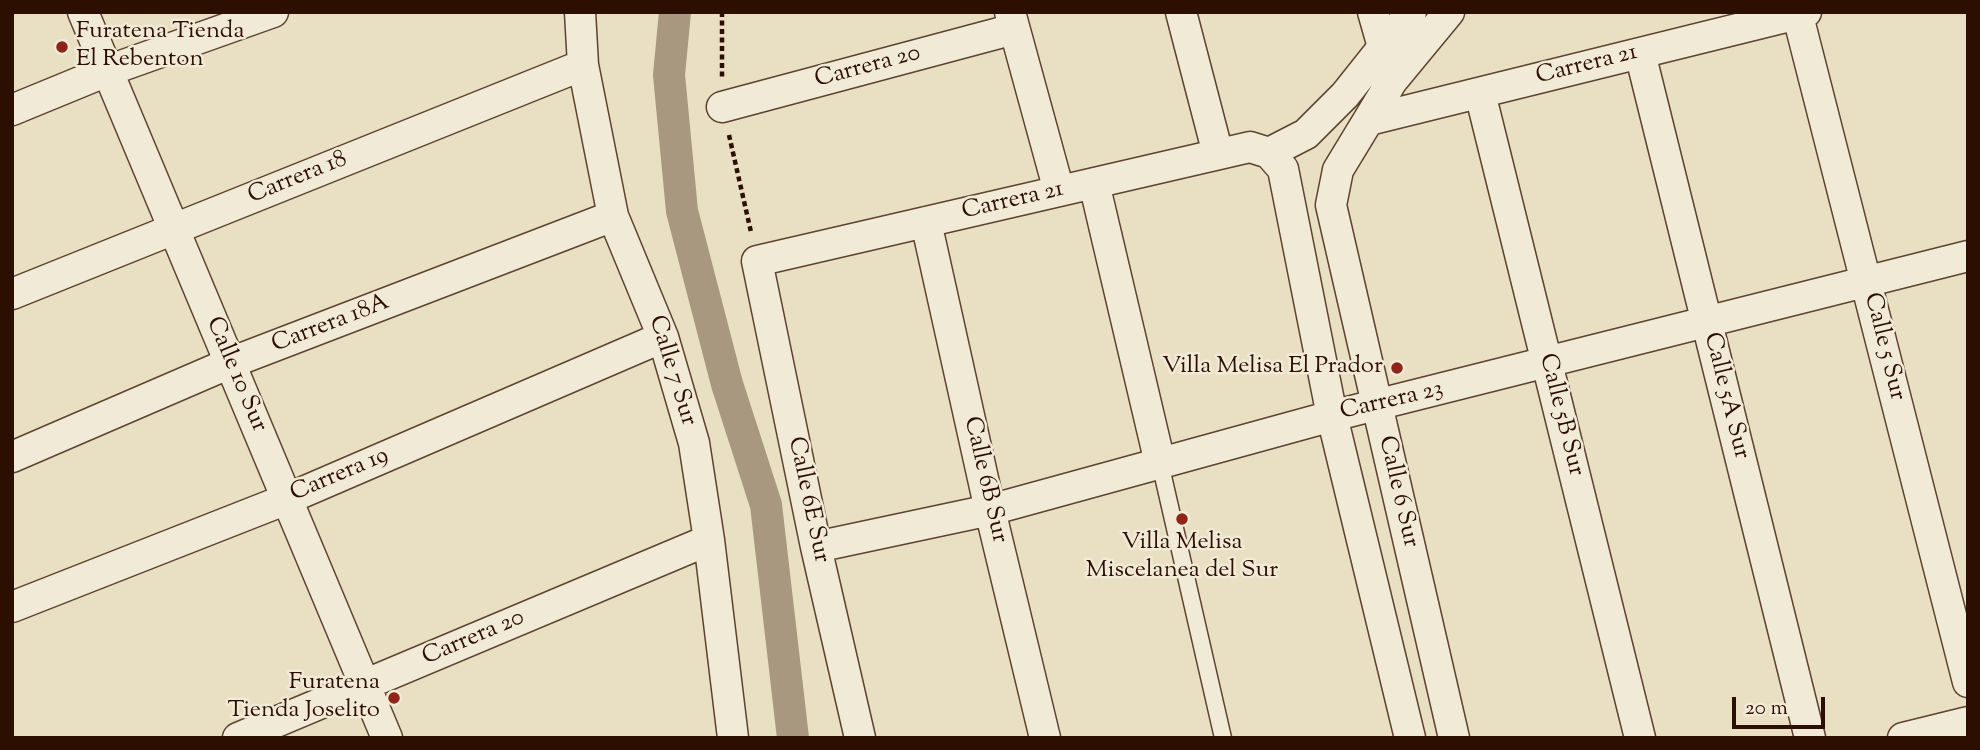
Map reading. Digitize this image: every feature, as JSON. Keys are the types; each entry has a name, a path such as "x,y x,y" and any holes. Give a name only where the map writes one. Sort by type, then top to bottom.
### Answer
{"street":[{"name":"Calle 10 Sur","path":"83,12 387,738"},
{"path":"12,110 107,71 273,12"},
{"name":"Calle 7 Sur","path":"580,12 583,65 613,216 663,337 694,443 709,540 727,735"},
{"path":"1181,12 1218,154"},
{"path":"1373,12 1383,47"},
{"path":"1410,738 1332,416 1283,169 1269,153 1306,134 1345,95 1411,12"},
{"path":"1369,120 1392,81 1449,12"},
{"name":"Carrera 21","path":"1369,120 1800,13"},
{"name":"Calle 5 Sur","path":"1800,13 1968,682"},
{"path":"1012,20 1059,191"},
{"name":"Carrera 20","path":"722,107 1012,20"},
{"name":"Calle 5A Sur","path":"1640,53 1810,738"},
{"name":"Carrera 18","path":"12,294 583,65"},
{"name":"Calle 5B Sur","path":"1480,93 1640,738"},
{"name":"Calle 6 Sur","path":"1369,120 1338,170 1331,205 1454,738"},
{"name":"Carrera 21","path":"757,261 1250,147 1269,153"},
{"path":"1094,183 1160,463"},
{"name":"Carrera 18A","path":"12,457 230,363 613,216"},
{"name":"Calle 6B Sur","path":"926,222 990,510 1045,738"},
{"name":"Carrera 23","path":"816,547 990,510 1332,416 1377,407 1968,256"},
{"name":"Calle 6E Sur","path":"757,261 816,547 860,738"},
{"name":"Carrera 19","path":"12,607 287,499 663,337"},
{"name":"Carrera 20","path":"238,738 709,540"},
{"path":"1903,738 1968,722"}],"lane":[{"path":"1160,463 1223,738"}],"waterway":[{"path":"675,12 669,75 682,211 727,384 766,505 793,738"}],"place":[{"name":"Furatena Tienda El Rebenton","path":"62,47"},
{"name":"Villa Melisa El Prador","path":"1397,368"},
{"name":"Villa Melisa Miscelanea del Sur","path":"1182,519"},
{"name":"Furatena Tienda Joselito","path":"394,698"}]}
